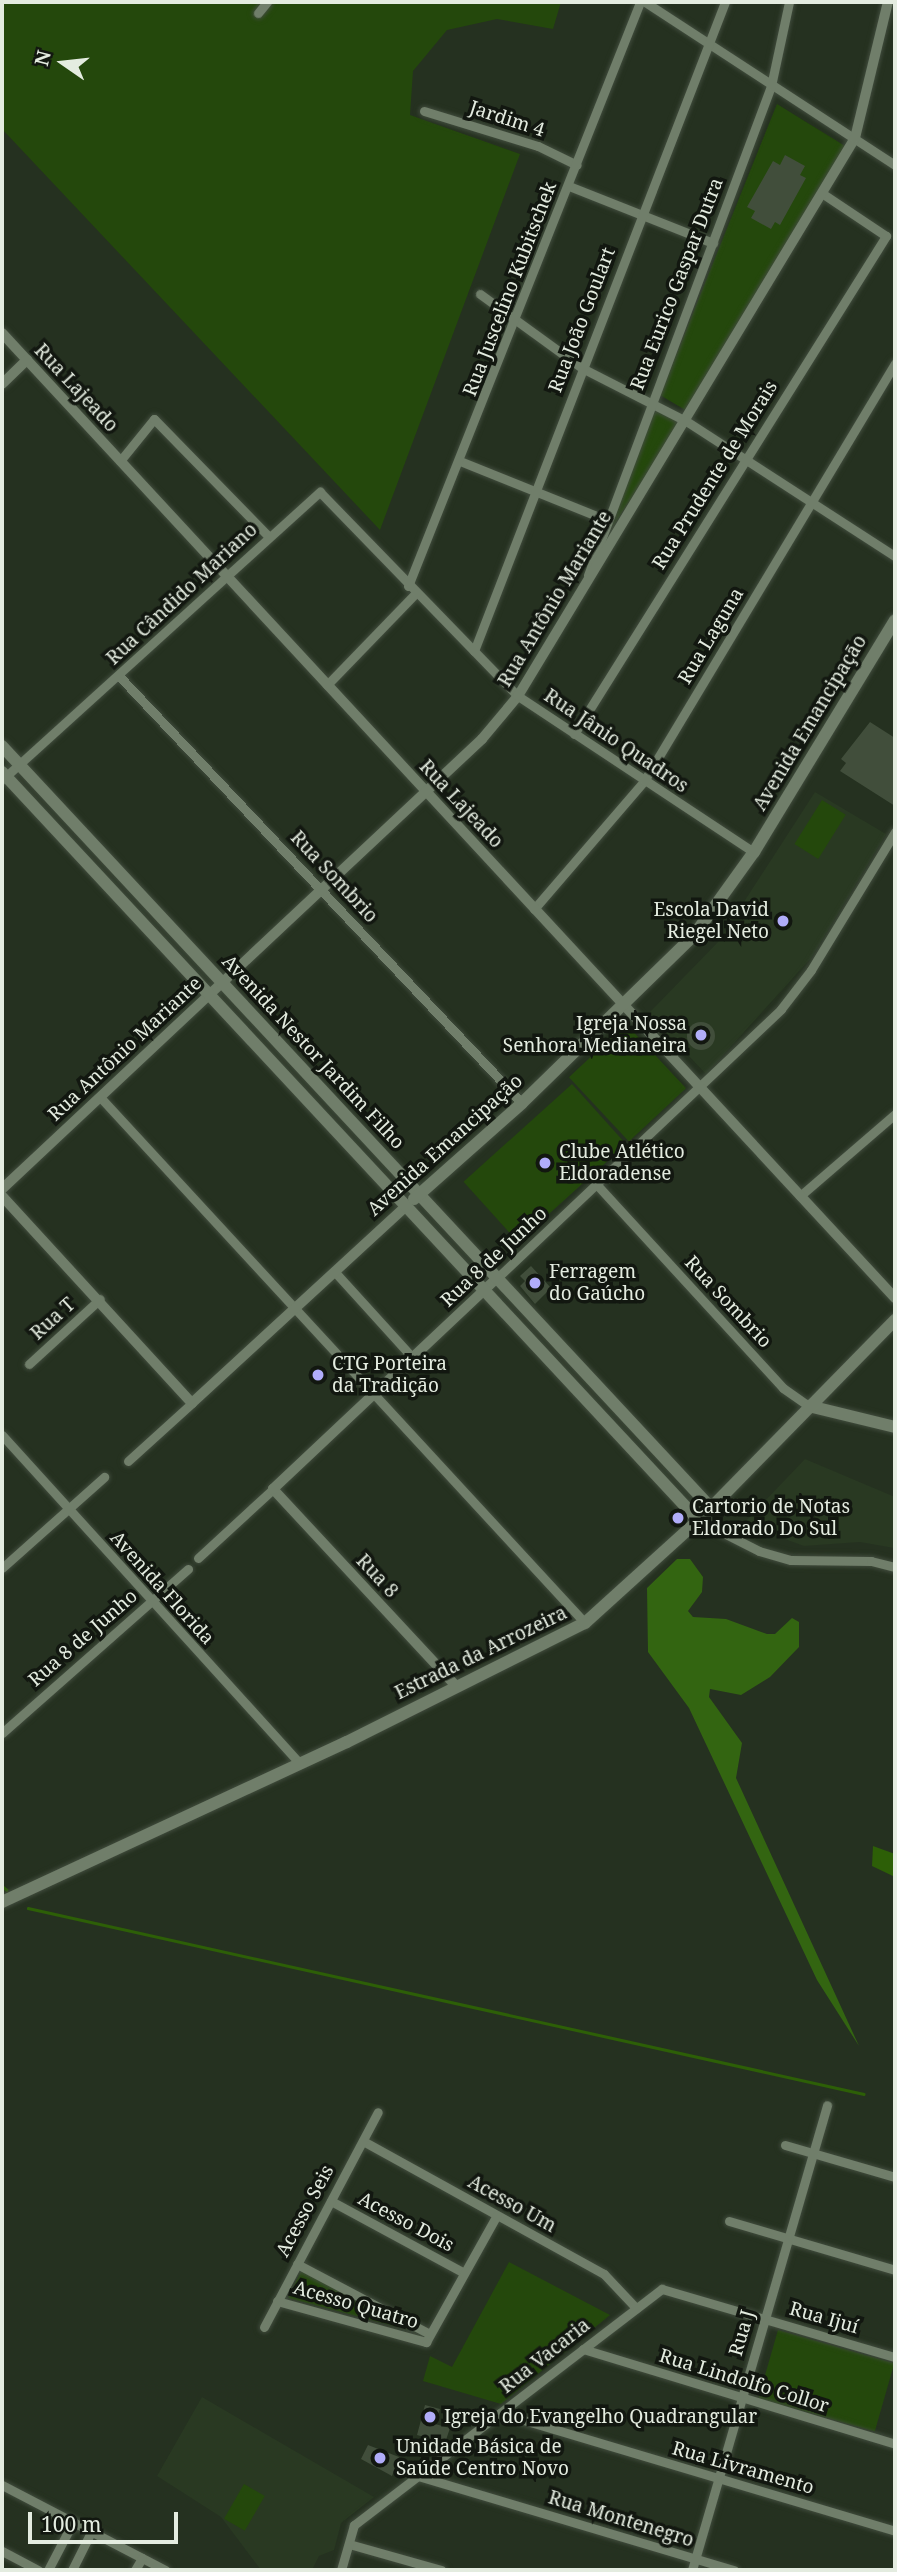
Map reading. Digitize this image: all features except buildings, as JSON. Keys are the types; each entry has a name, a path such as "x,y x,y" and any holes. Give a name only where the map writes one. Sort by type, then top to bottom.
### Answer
{"main road":[{"name":"Avenida Emancipação","path":"406,1206 522,1103 695,934 754,852 895,620"},
{"name":"Avenida Nestor Jardim Filho","path":"2,746 711,1508"},
{"name":"Avenida Nestor Jardim Filho","path":"3,776 698,1520"},
{"path":"299,1091 312,1079"},
{"name":"Estrada da Arrozeira","path":"2,1902 299,1763 585,1623 711,1508 895,1320"},
{"path":"809,1406 895,1427"}],"street":[{"path":"258,13 267,2"},
{"path":"642,2 707,47 895,165"},
{"name":"Rua Juscelino Kubitschek","path":"408,586 642,2"},
{"name":"Rua João Goulart","path":"474,651 725,2"},
{"name":"Rua Eurico Gaspar Dutra","path":"587,577 650,402 771,86 789,2"},
{"name":"Rua Antônio Mariante","path":"2,1189 426,791 518,696 587,577 686,421 855,138 888,2"},
{"name":"Jardim 4","path":"424,111 538,146 577,164"},
{"path":"569,186 713,243"},
{"name":"Rua Prudente de Morais","path":"574,734 886,236 823,194"},
{"path":"480,294 515,324 582,368 686,421 744,461 895,556"},
{"name":"Rua Lajeado","path":"2,333 895,1298"},
{"path":"2,384 27,360"},
{"name":"Rua Laguna","path":"534,909 644,781 895,364"},
{"path":"121,461 154,419 268,536"},
{"path":"460,461 607,520"},
{"name":"Rua Cândido Mariano","path":"3,776 19,765 119,676 268,536 320,492 380,556"},
{"name":"Rua Jânio Quadros","path":"380,556 518,696 754,852"},
{"path":"327,685 415,594"},
{"name":"Rua Sombrio","path":"119,676 322,888 522,1103"},
{"name":"Rua 8 de Junho","path":"198,1558 598,1186 772,1018 811,970 895,833"},
{"path":"100,1097 585,1623"},
{"path":"800,1196 895,1114"},
{"name":"Rua Sombrio","path":"598,1186 783,1388 809,1406"},
{"path":"2,1196 192,1403"},
{"name":"Avenida Emancipação","path":"128,1461 406,1206"},
{"path":"334,1271 413,1357"},
{"name":"Rua T","path":"29,1364 100,1300"},
{"name":"Avenida Florida","path":"2,1435 150,1603 299,1763"},
{"path":"2,1568 104,1477"},
{"name":"Rua 8","path":"273,1489 456,1686"},
{"path":"711,1508 718,1531"},
{"path":"698,1520 718,1531 791,1560 895,1566"},
{"name":"Rua 8 de Junho","path":"2,1733 188,1569"},
{"name":"Rua J","path":"692,2570 827,2105"},
{"name":"Acesso Seis","path":"264,2327 378,2112"},
{"name":"Acesso Um","path":"363,2141 604,2274 636,2308"},
{"path":"785,2145 895,2177"},
{"name":"Acesso Dois","path":"331,2201 464,2273"},
{"path":"297,2264 428,2338 497,2215"},
{"path":"729,2221 895,2270"},
{"name":"Rua Vacaria","path":"341,2570 354,2525 662,2289"},
{"name":"Rua Ijuí","path":"662,2289 895,2357"},
{"name":"Acesso Quatro","path":"277,2301 428,2338"},
{"name":"Rua Lindolfo Collor","path":"583,2350 741,2400 895,2444"},
{"name":"Rua Livramento","path":"500,2413 895,2531"},
{"name":"Rua Montenegro","path":"418,2476 734,2570"},
{"path":"2,2485 165,2570"},
{"path":"48,2570 73,2522"},
{"path":"72,2570 91,2532"},
{"path":"349,2544 441,2570"},
{"path":"2,2551 38,2570"},
{"path":"135,2570 142,2558"}],"shaded area":[{"path":"2,2 561,2 553,29 497,19 447,30 413,71 410,115 520,154 380,530 2,129"},
{"path":"777,104 845,146 687,411 660,395"},
{"path":"656,407 681,421 605,539"},
{"name":"Escola David Riegel Neto","path":"815,792 886,834 811,958 706,1074 648,1014 718,942"},
{"path":"822,800 846,815 818,859 794,844"},
{"path":"626,1024 686,1088 629,1142 569,1077"},
{"name":"Clube Atlético Eldoradense","path":"572,1084 626,1144 518,1242 464,1182"},
{"path":"805,1459 895,1497 894,1548 860,1542 804,1546 743,1524"},
{"path":"677,1559 690,1559 703,1577 702,1592 688,1611 693,1617 726,1619 767,1634 775,1634 792,1618 799,1622 799,1647 770,1677 741,1695 710,1689 709,1697 742,1743 736,1778 859,2046 817,1980 689,1708 648,1652 647,1588"},
{"path":"873,1846 895,1854 895,1877 872,1866"},
{"path":"509,2262 610,2315 501,2404 423,2381 430,2356 452,2367"},
{"path":"301,2271 417,2332 288,2298"},
{"path":"778,2330 894,2363 875,2432 758,2398"},
{"path":"202,2397 374,2497 341,2523 334,2550 319,2556 312,2570 261,2570 221,2517 157,2476"},
{"path":"244,2484 265,2496 245,2531 224,2519"}],"waterway":[{"path":"2,1886 7,1890"},
{"path":"28,1908 864,2094"}],"place":[{"name":"Escola David Riegel Neto","path":"783,921"},
{"name":"Igreja Nossa Senhora Medianeira","path":"701,1035"},
{"name":"Clube Atlético Eldoradense","path":"545,1163"},
{"name":"Ferragem do Gaúcho","path":"535,1283"},
{"name":"CTG Porteira da Tradição","path":"318,1375"},
{"name":"Cartorio de Notas Eldorado Do Sul","path":"678,1518"},
{"name":"Igreja do Evangelho Quadrangular","path":"430,2417"},
{"name":"Unidade Básica de Saúde Centro Novo","path":"380,2458"}]}
